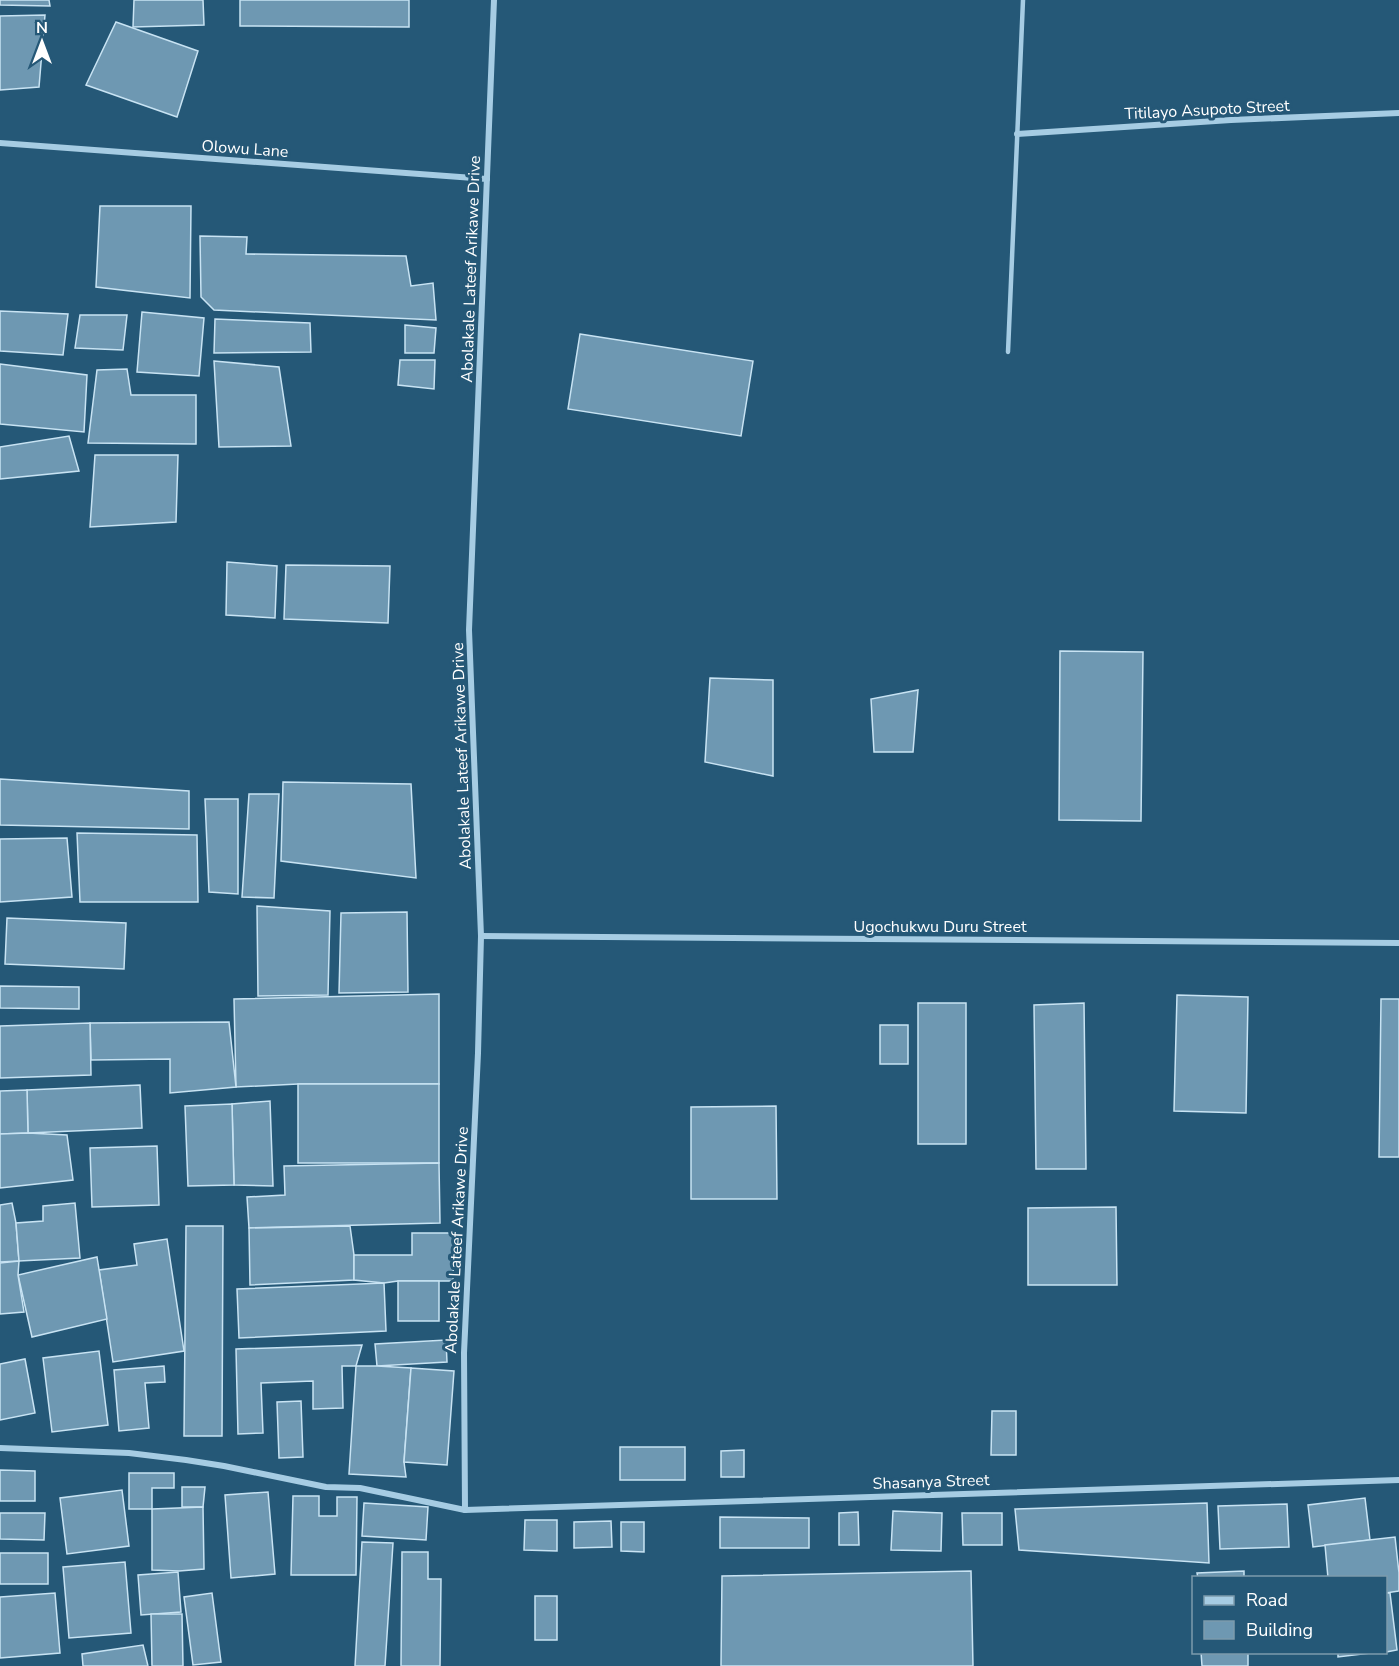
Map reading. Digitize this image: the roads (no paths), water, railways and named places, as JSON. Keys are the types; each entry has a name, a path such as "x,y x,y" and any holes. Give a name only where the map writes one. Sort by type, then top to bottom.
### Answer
{"street":[{"name":"Abolakale Lateef Arikawe Drive","path":"465,1510 464,1353 478,1064 481,936 469,630 494,0"},
{"name":"Titilayo Asupoto Street","path":"1017,134 1231,120 1399,113"},
{"name":"Olowu Lane","path":"0,143 487,179"},
{"name":"Ugochukwu Duru Street","path":"481,936 1399,943"},
{"name":"Shasanya Street","path":"0,1448 129,1453 186,1460 326,1487 360,1488 465,1510 1399,1480"}],"lane":[{"path":"1008,352 1023,0"}]}
